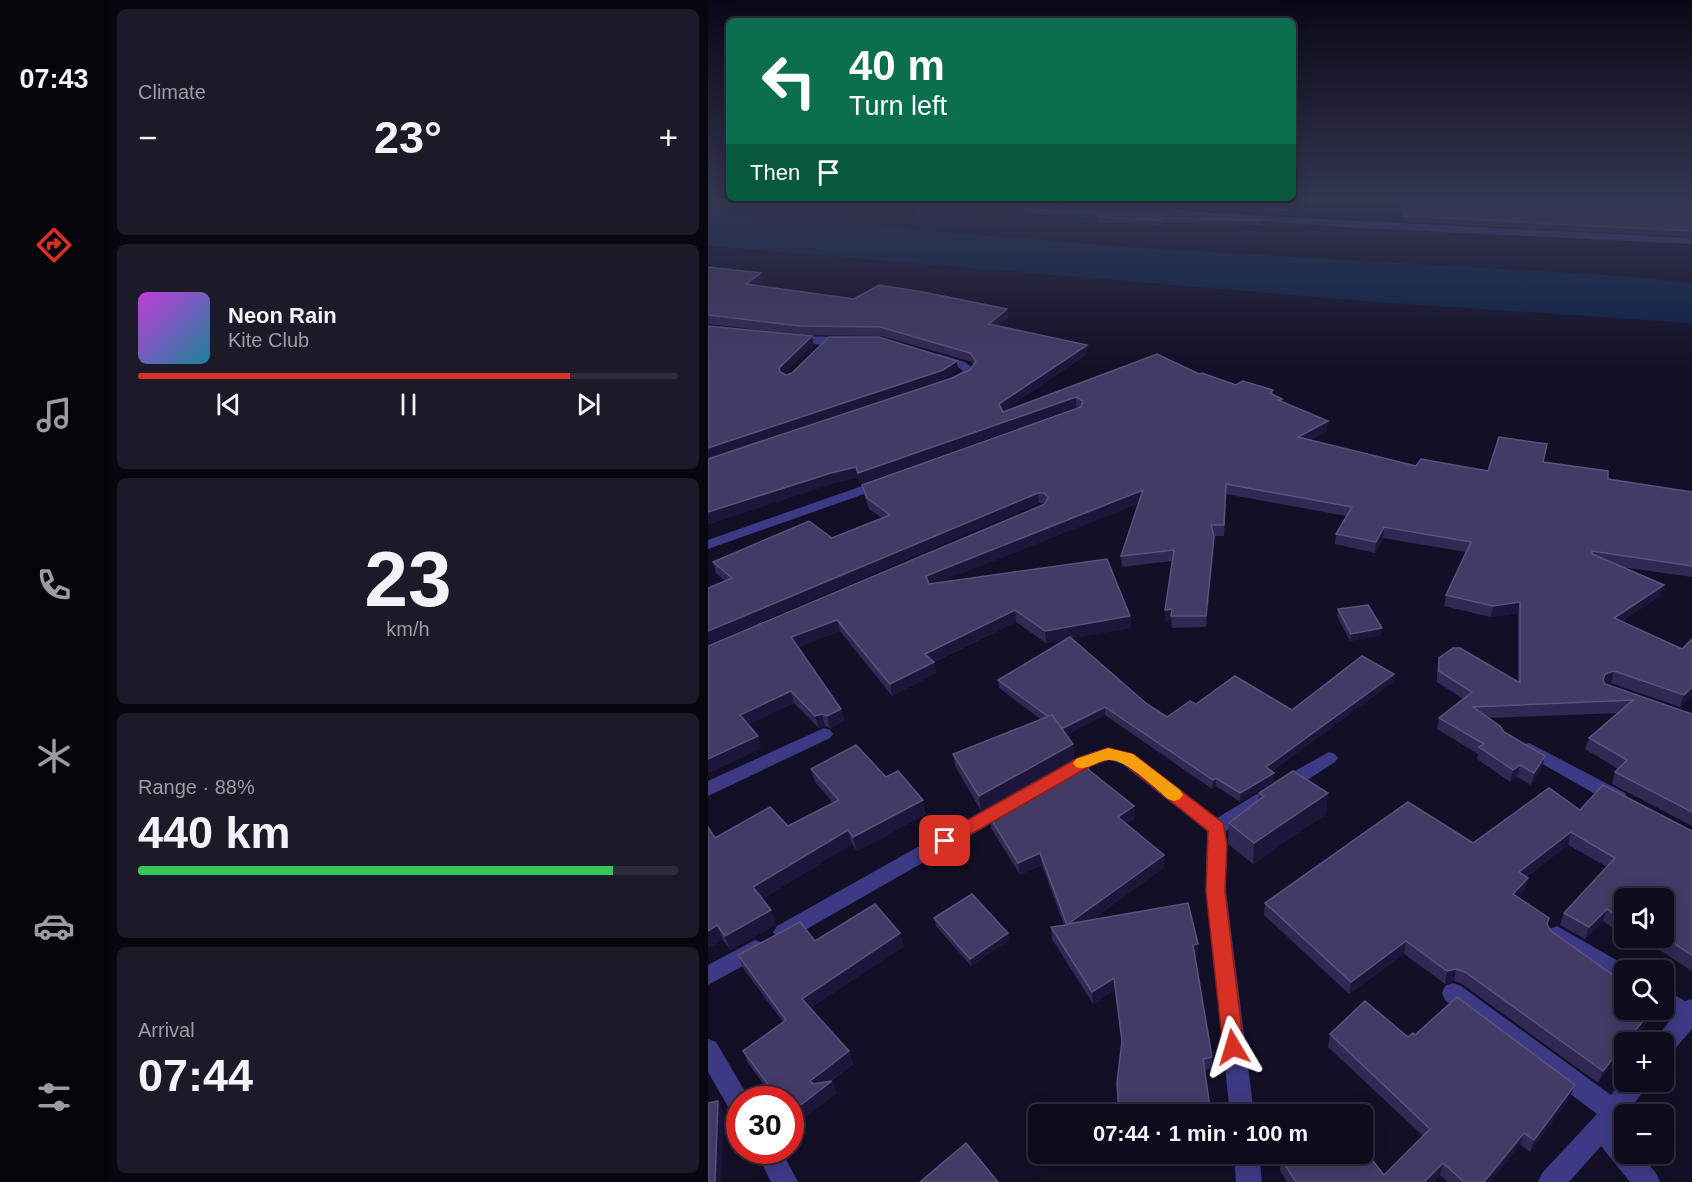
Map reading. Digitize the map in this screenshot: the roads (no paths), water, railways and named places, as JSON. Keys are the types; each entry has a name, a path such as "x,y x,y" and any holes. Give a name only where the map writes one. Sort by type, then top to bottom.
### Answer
{"street":[{"path":"778,337 823,345 855,339"},
{"path":"932,354 961,364 969,370 966,375 938,387"},
{"path":"708,545 898,477"},
{"path":"708,789 824,734"},
{"path":"1509,738 1631,805"},
{"path":"708,976 1097,756 1108,753 1127,758 1216,828 1218,844 1216,891 1241,1104"},
{"path":"1216,828 1329,758"},
{"path":"1557,935 1614,970"},
{"path":"1453,993 1608,1120 1647,1182"},
{"path":"1674,1005 1690,1014 1674,1033"},
{"path":"708,1050 729,1086"},
{"path":"1551,1182 1608,1120 1629,1092"},
{"path":"774,1164 782,1181"},
{"path":"1248,1164 1249,1182"}],"water":[{"path":"829,256 1283,256 1622,276 1692,283 1692,323 1377,302"}]}
